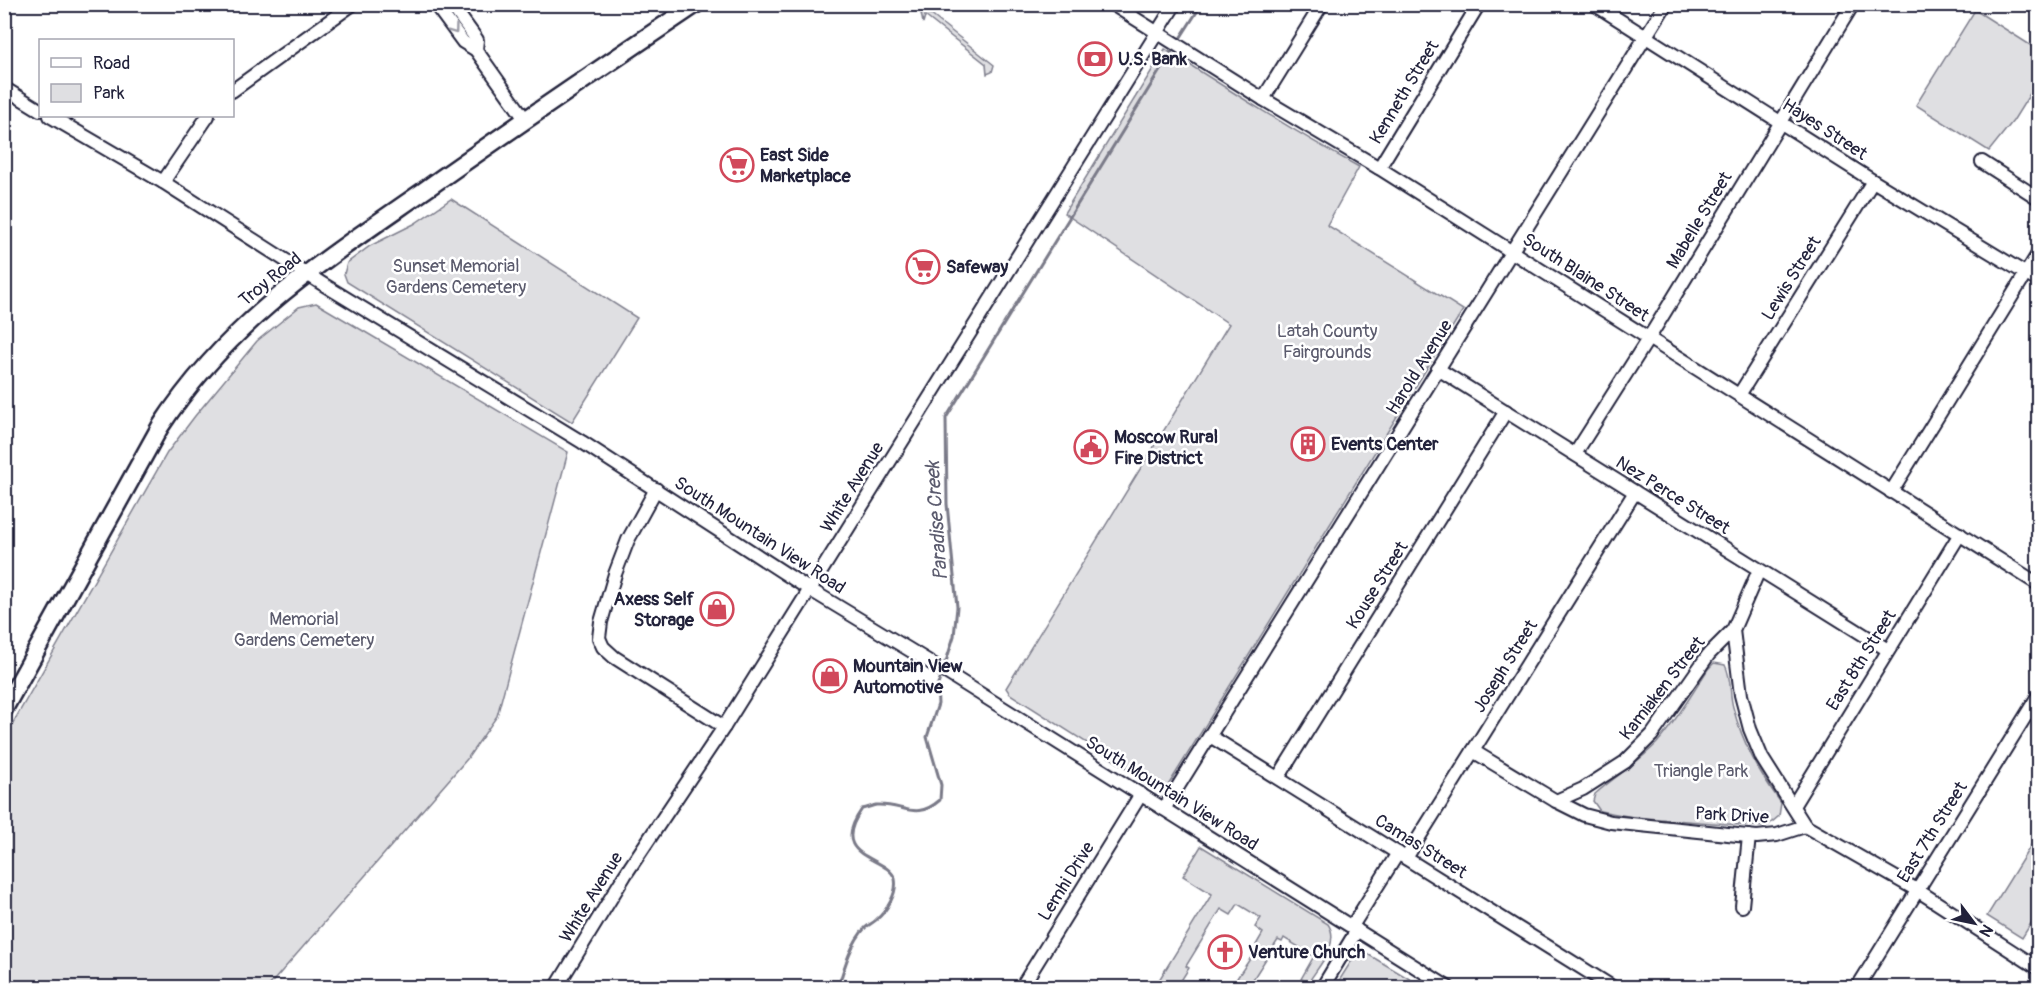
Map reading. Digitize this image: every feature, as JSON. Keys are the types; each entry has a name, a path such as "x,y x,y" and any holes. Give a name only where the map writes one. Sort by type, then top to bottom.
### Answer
{"main road":[{"name":"Troy Road","path":"4,709 160,427 207,364 235,334 307,273 525,119 696,4"}],"street":[{"path":"234,90 353,4"},
{"path":"435,4 463,42 476,50 525,119"},
{"path":"451,4 477,40 476,50"},
{"name":"South Blaine Street","path":"1112,4 1512,251 2038,584"},
{"name":"White Avenue","path":"556,987 625,875 724,727 1160,35 1175,4"},
{"path":"1263,99 1322,4"},
{"name":"Kenneth Street","path":"1379,168 1479,4"},
{"name":"Hayes Street","path":"1594,4 1873,181 2038,281"},
{"name":"Harold Avenue","path":"1164,809 1666,4"},
{"name":"Mabelle Street","path":"1575,454 1853,4"},
{"path":"4,88 39,109"},
{"name":"South Mountain View Road","path":"52,117 164,182 582,442 809,589 1449,987"},
{"path":"164,182 207,117"},
{"path":"1982,162 2038,198"},
{"name":"Lewis Street","path":"1739,395 1873,181"},
{"path":"1891,492 2038,254"},
{"name":"Nez Perce Street","path":"1438,369 1888,650"},
{"name":"Kouse Street","path":"1278,778 1506,411"},
{"path":"656,489 628,540 615,574 601,622 599,638 607,651 724,727"},
{"name":"Joseph Street","path":"1322,987 1355,928 1473,751 1635,492"},
{"name":"East 8th Street","path":"1793,806 1960,534"},
{"name":"Kamiaken Street","path":"1556,801 1573,795 1605,776 1639,749 1659,726 1709,654 1733,630 1758,570"},
{"name":"Kamiaken Street","path":"1733,630 1741,694 1750,729 1772,776 1805,826"},
{"name":"East 7th Street","path":"1857,987 2038,696"},
{"name":"Camas Street","path":"1210,736 1614,987"},
{"name":"Park Drive","path":"1473,751 1556,801 1584,815 1611,822 1749,836 1777,835 1805,826"},
{"name":"Lemhi Drive","path":"1021,987 1141,794"},
{"path":"1805,826 1917,890 2038,968"},
{"path":"1742,906 1749,836"}],"green space":[{"path":"925,10 994,65 992,72 987,74 986,64 925,16 923,23 921,13"},
{"path":"1975,10 2038,50 2038,81 2013,121 1989,151 1916,105"},
{"name":"Latah County Fairgrounds","path":"1165,49 1285,125 1359,167 1327,225 1463,310 1164,792 1010,694 1006,688 1229,324 1064,213"},
{"name":"Sunset Memorial Gardens Cemetery","path":"451,199 637,318 572,422 347,282 344,274 347,263 370,246 414,224"},
{"name":"Memorial Gardens Cemetery","path":"316,303 568,452 497,716 467,759 268,987 5,987 5,737 167,453 257,341 299,307"},
{"name":"Triangle Park","path":"1714,663 1725,665 1737,721 1752,758 1781,803 1779,816 1766,827 1633,817 1600,811 1593,801 1595,794 1657,743"},
{"path":"2038,834 2038,912 2022,938 1987,916"},
{"path":"1201,846 1328,924 1332,939 1330,947 1308,983 1301,979 1314,956 1284,938 1282,942 1278,940 1248,987 1231,987 1258,947 1256,945 1263,933 1255,927 1261,918 1238,904 1231,915 1221,909 1186,966 1189,968 1177,987 1171,987 1159,980 1212,894 1183,876"},
{"path":"1359,949 1423,987 1335,987"}],"waterway":[{"name":"Paradise Creek","path":"1179,40 1202,4"},
{"name":"Paradise Creek","path":"944,668 954,636 957,607 947,504 946,418 1175,46"},
{"name":"Paradise Creek","path":"838,988 848,956 860,934 880,917 895,890 895,879 890,871 862,854 855,847 851,838 853,826 862,809 885,805 916,811 923,810 940,800 941,785 927,737 938,704 937,687 942,674"}],"place":[{"name":"U.S. Bank","path":"1095,59"},
{"name":"East Side Marketplace","path":"737,165"},
{"name":"Safeway","path":"923,267"},
{"name":"Events Center","path":"1308,444"},
{"name":"Moscow Rural Fire District","path":"1091,447"},
{"name":"Axess Self Storage","path":"717,609"},
{"name":"Mountain View Automotive","path":"830,676"},
{"name":"Venture Church","path":"1225,952"}]}
